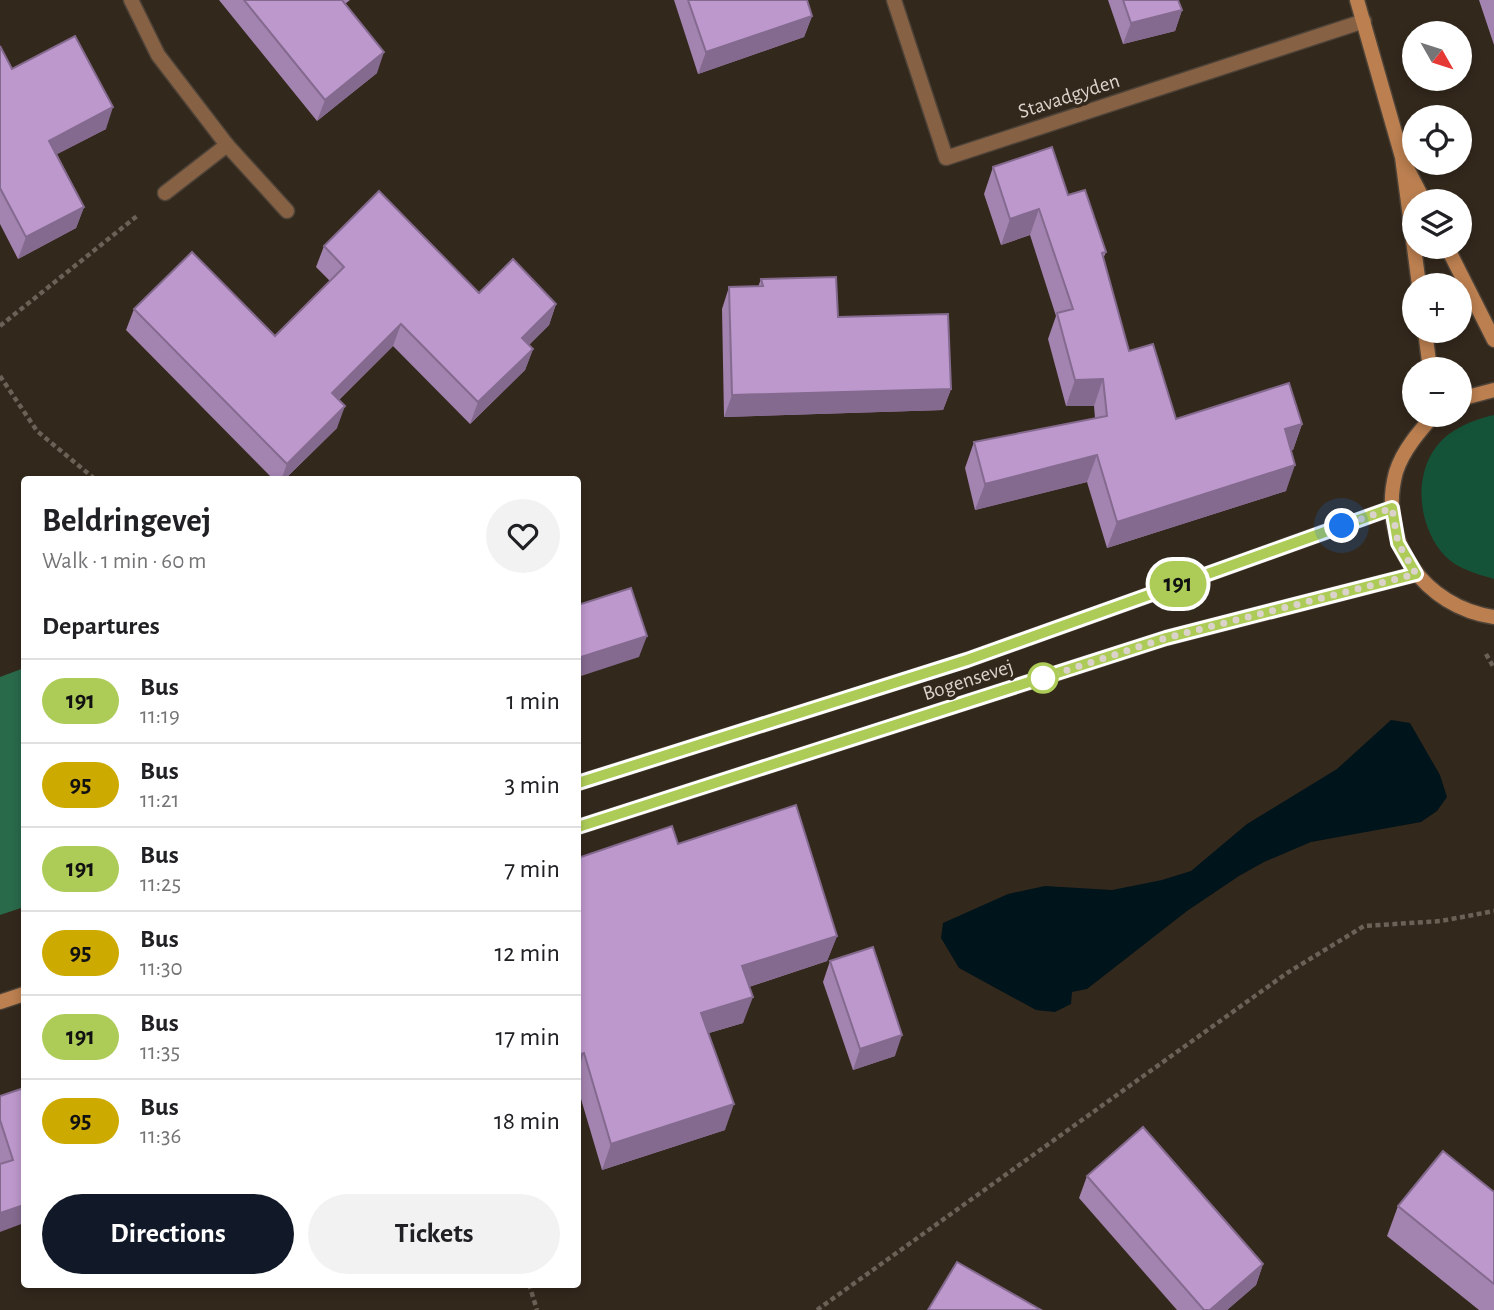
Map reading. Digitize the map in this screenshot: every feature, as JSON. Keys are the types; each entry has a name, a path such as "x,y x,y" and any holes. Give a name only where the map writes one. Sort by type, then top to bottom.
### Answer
{"main road":[{"path":"1357,0 1402,157"},
{"path":"1404,175 1417,273"},
{"path":"1453,259 1494,340"},
{"path":"1472,396 1494,390"},
{"path":"1423,427 1412,440 1396,472 1392,508 1398,543 1416,574 1443,599 1476,614 1494,617"},
{"name":"Bogensevej","path":"581,782 967,660 1392,508"},
{"name":"Bogensevej","path":"581,826 1166,638 1416,574"},
{"path":"0,1002 21,995"}],"street":[{"path":"131,0 158,55 227,145 287,211"},
{"name":"Stavadgyden","path":"894,0 946,158 1364,21"},
{"path":"165,194 227,145"}],"path":[{"path":"0,326 165,194"},
{"path":"0,376 37,431 91,476"},
{"path":"817,1310 1287,973 1364,926 1441,921 1494,911"},
{"path":"530,1288 537,1310"}],"green space":[{"path":"1494,415 1494,579 1450,561 1435,543 1423,511 1423,477 1428,461 1437,446 1449,434 1460,427 1472,427 1472,422"},
{"path":"21,669 21,908 0,915 0,677"}],"water":[{"path":"1391,720 1410,723 1440,775 1447,797 1437,811 1421,822 1311,842 1264,862 1187,911 1087,989 1072,992 1071,1004 1055,1012 1036,1010 959,968 941,938 943,923 1008,894 1045,886 1112,890 1191,871 1247,824 1337,769"}],"building":[{"path":"244,0 342,0 384,52 325,100"},
{"path":"688,0 807,0 812,16 706,52"},
{"path":"1123,0 1178,0 1182,10 1131,23"},
{"path":"75,36 113,107 49,141 84,207 26,237 0,188 0,46 12,69"},
{"path":"1052,147 1068,195 1085,190 1106,252 1102,253 1129,351 1153,344 1176,419 1289,383 1302,424 1285,429 1295,465 1117,522 1097,455 985,484 974,442 1107,416 1103,379 1075,380 1057,313 1073,309 1039,209 1010,219 993,167"},
{"path":"379,191 479,293 513,259 556,304 522,338 533,349 478,402 401,324 332,393 345,406 287,464 134,309 192,252 275,336 344,267 324,246"},
{"path":"836,277 838,317 948,314 951,389 732,395 729,287 763,286 761,279"},
{"path":"631,588 647,636 581,657 581,604"},
{"path":"796,805 837,936 742,966 753,997 701,1013 734,1104 611,1144 584,1053 581,1054 581,857 672,826 678,844"},
{"path":"873,947 902,1035 860,1049 830,961"},
{"path":"21,1089 21,1206 0,1213 0,1164 13,1160 0,1120 0,1096"},
{"path":"1143,1127 1263,1264 1210,1310 1204,1310 1087,1176"},
{"path":"1443,1151 1494,1192 1494,1284 1398,1206"},
{"path":"957,1262 1041,1310 928,1310"}],"bus line":[{"name":"191","path":"581,782 967,660 1392,508 1398,543 1416,574 1166,638 581,826"}],"route":[{"path":"1043,678 1037,680 1166,638 1416,574 1398,543 1392,508 1342,526"}]}
